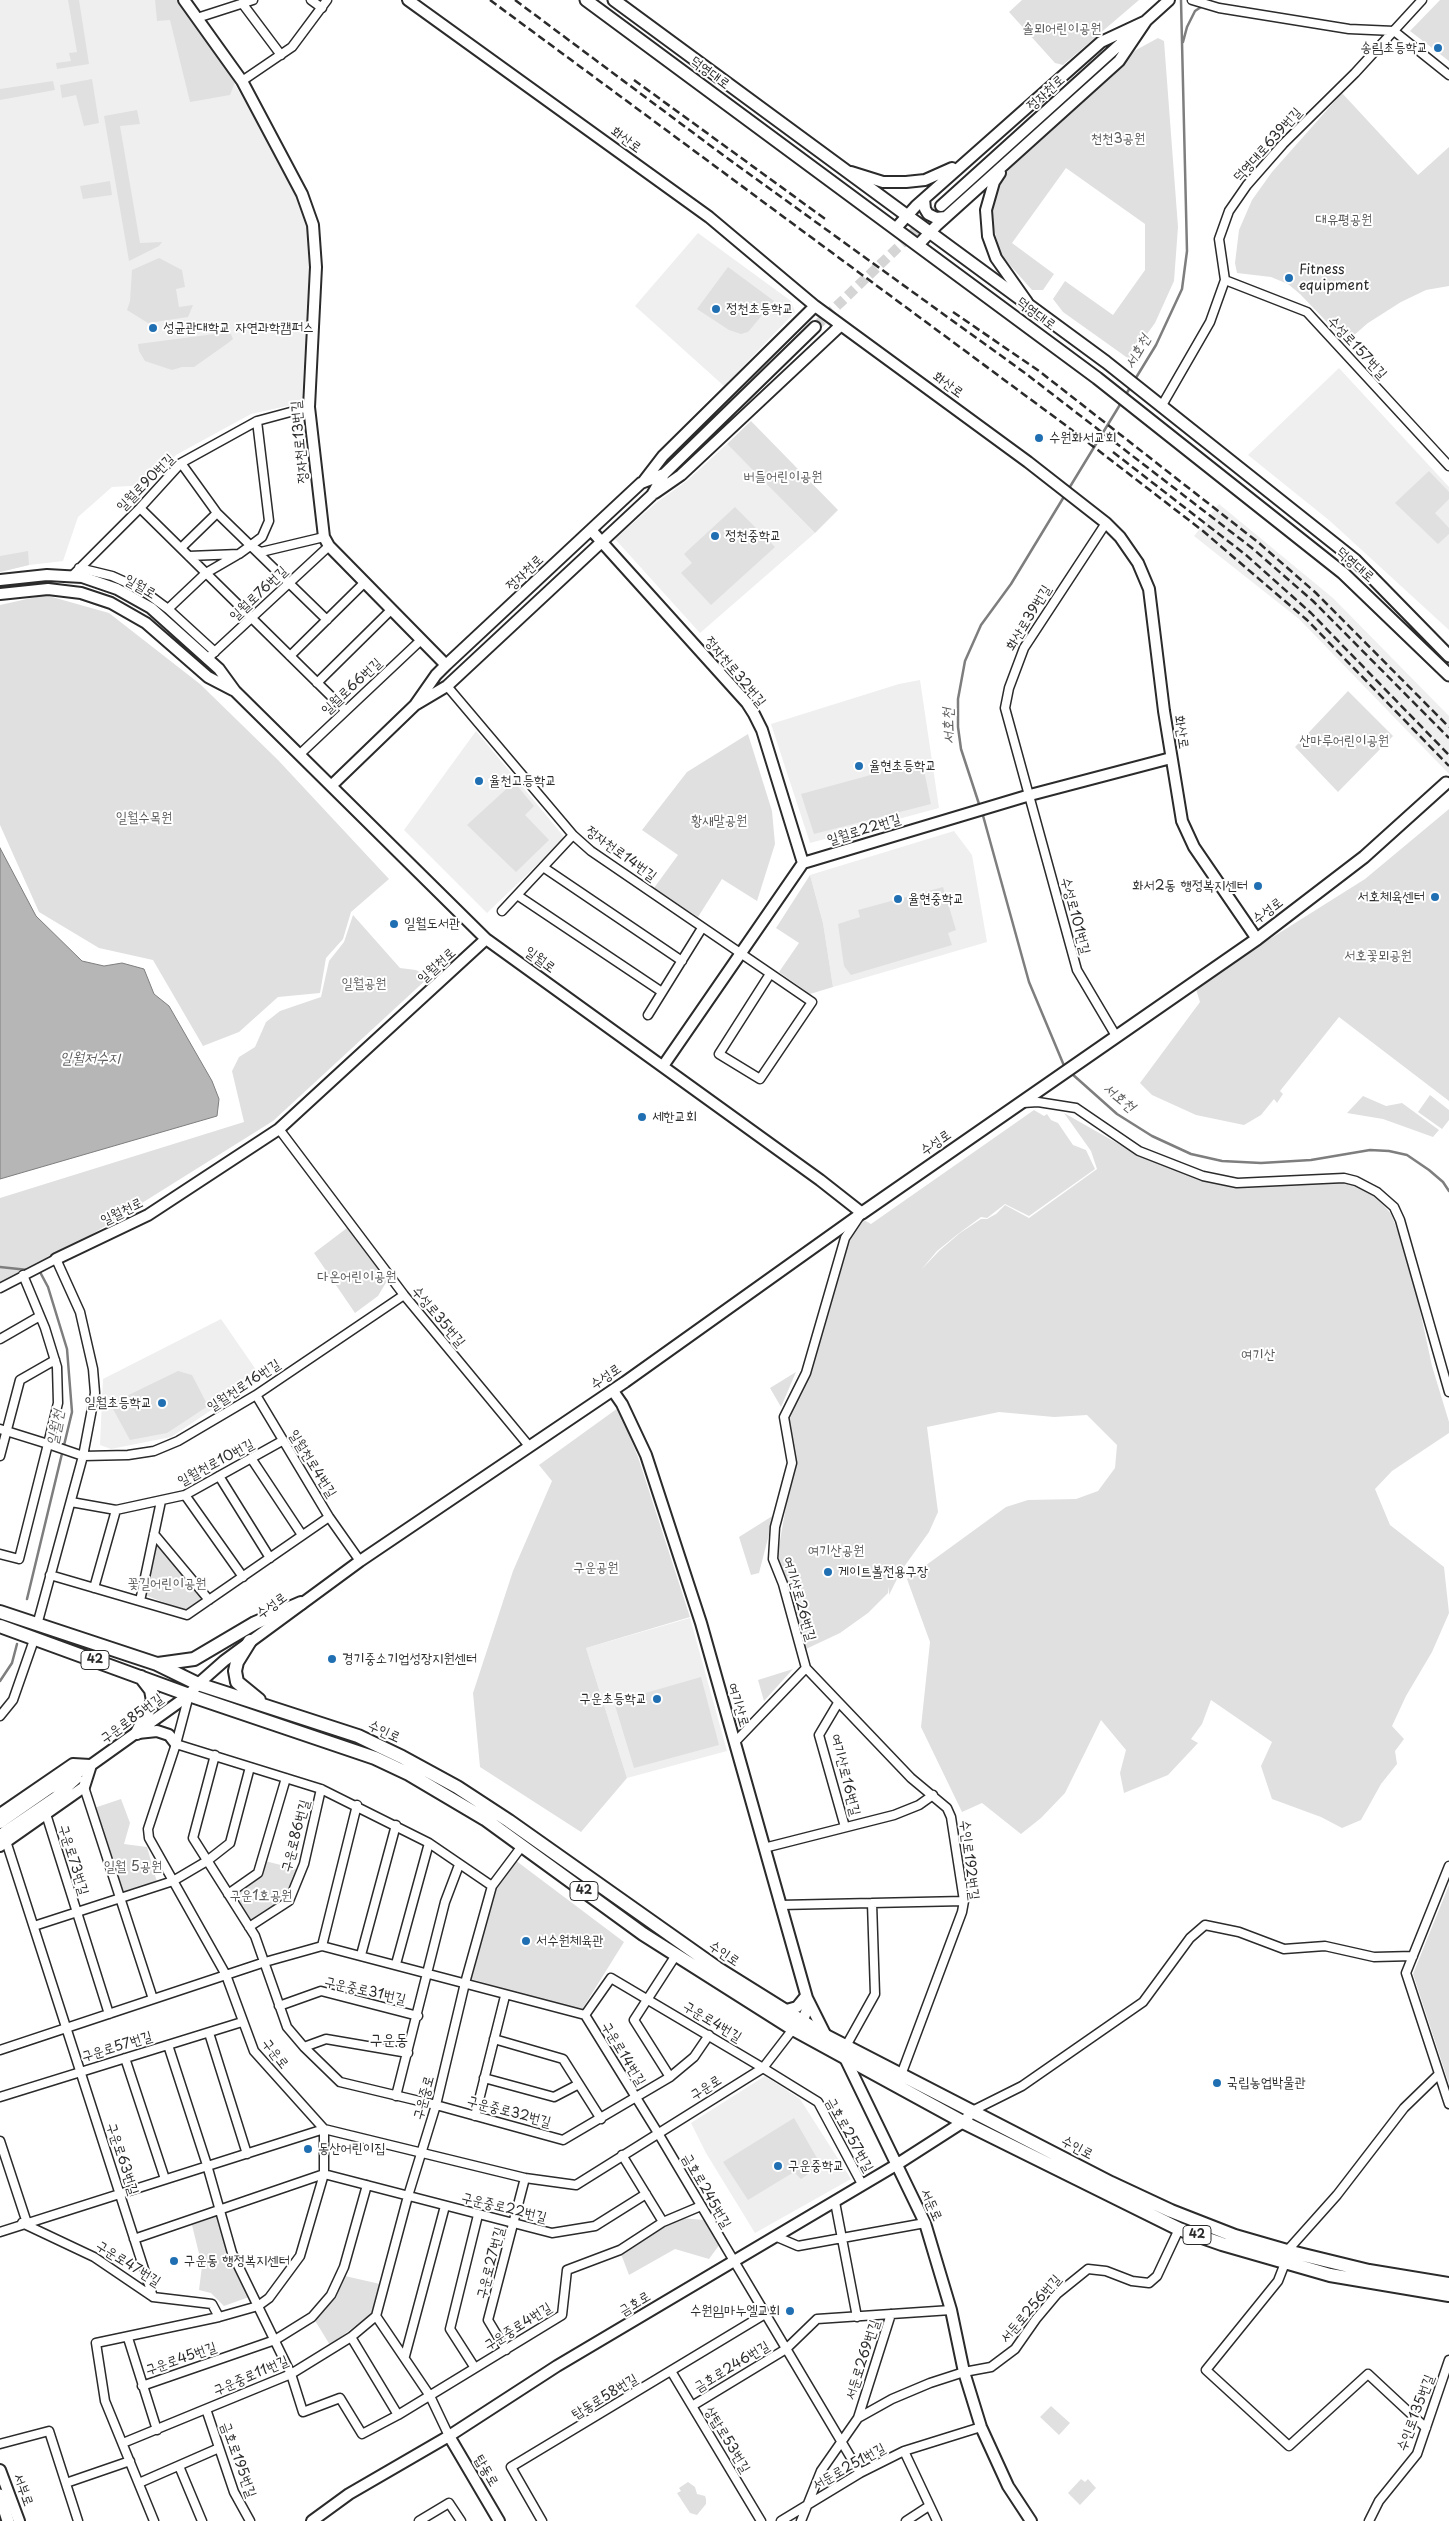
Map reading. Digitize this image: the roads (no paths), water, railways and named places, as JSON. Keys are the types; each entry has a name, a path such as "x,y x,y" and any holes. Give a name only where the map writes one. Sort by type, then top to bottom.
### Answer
{"main road":[{"name":"덕영대로","path":"586,0 1097,378 1343,573 1449,675"},
{"name":"덕영대로","path":"614,0 1027,302 1106,362 1355,560 1444,647 1449,656"},
{"name":"수성로","path":"862,1213 1043,1085 1257,939 1364,856 1446,782"},
{"path":"157,1664 194,1659 254,1623 301,1603"},
{"name":"수인로","path":"0,1612 36,1631 189,1696 375,1758 450,1797 676,1955 798,2026 846,2060 963,2122 1180,2229 1286,2257 1449,2284"},
{"name":"수인로","path":"0,1626 36,1631 157,1664 198,1684 358,1736 458,1787 717,1968 784,2011 798,2026 826,2036 1171,2211 1330,2275 1449,2295"},
{"path":"250,1642 237,1662 235,1671 237,1682 269,1707"},
{"path":"137,1733 153,1701 151,1690 141,1677"},
{"name":"서부로","path":"0,2495 8,2521"}],"street":[{"name":"정자천로13번길","path":"184,0 242,81 302,194 313,225 316,267 309,407 326,542"},
{"path":"197,18 253,0"},
{"path":"311,0 322,8"},
{"path":"242,81 292,47 327,0"},
{"name":"화산로","path":"408,0 709,217 840,326 1036,468 1106,523 1132,552 1149,589 1178,808 1187,833 1257,939"},
{"path":"1192,0 1219,8 1349,29 1394,31 1449,75"},
{"name":"덕영대로639번길","path":"1158,405 1210,322 1225,280 1220,239 1229,211 1247,185 1277,151 1422,0"},
{"path":"242,3 281,55"},
{"name":"정자천로","path":"941,206 1165,3"},
{"path":"896,228 924,199 1101,42 1146,20"},
{"path":"918,245 946,217 1120,61 1146,20"},
{"path":"846,171 883,182 906,182 925,180 971,158"},
{"path":"1008,162 994,182 989,196 986,210 988,236 996,258 1027,302"},
{"path":"924,199 925,209 928,214 936,218 946,217"},
{"name":"수성로157번길","path":"1225,280 1306,312 1449,466"},
{"path":"642,483 663,456 815,306"},
{"path":"652,495 681,475 840,326"},
{"name":"정자천로","path":"415,705 447,686 652,495 664,474 815,327"},
{"name":"일월로90번길","path":"72,576 140,508 181,463 257,421 309,407"},
{"path":"168,609 206,573 239,554 262,537 269,521 257,421"},
{"path":"181,463 218,513 326,620"},
{"name":"정자천로","path":"332,785 415,705 436,675 446,665 642,483 664,474"},
{"path":"140,508 345,710"},
{"path":"181,548 218,513"},
{"name":"화산로39번길","path":"1030,795 1006,714 1010,688 1024,648 1106,523"},
{"name":"정자천로32번길","path":"591,530 754,714 764,737 803,863"},
{"path":"250,546 261,552 326,542 446,665"},
{"name":"일월로76번길","path":"211,656 288,584 326,542"},
{"path":"189,556 239,554"},
{"name":"일월로","path":"79,568 122,580 147,593 168,609 211,656 234,691 486,938 820,1180 862,1213"},
{"name":"일월로","path":"0,580 36,576 72,576 97,581 130,595 151,608 211,656"},
{"path":"290,656 365,582"},
{"name":"일월로","path":"0,594 48,589 81,593 112,603 146,623 208,677 234,691"},
{"path":"317,683 391,610"},
{"name":"일월로66번길","path":"300,754 421,640"},
{"name":"정자천로14번길","path":"447,686 573,835 591,851 812,1002 760,1079 719,1054 770,974"},
{"name":"일월로22번길","path":"803,863 1014,799 1171,758"},
{"name":"수성로101번길","path":"1030,795 1077,970 1116,1036"},
{"path":"502,911 573,835"},
{"path":"663,1066 803,863"},
{"path":"544,867 682,961"},
{"path":"517,895 662,992"},
{"path":"648,1014 702,928"},
{"name":"일월천로","path":"56,1259 148,1215 279,1129 486,938"},
{"path":"1018,1104 1038,1102 1076,1108 1140,1151 1202,1176 1237,1182 1344,1178 1356,1181 1377,1192 1394,1207 1400,1220 1449,1392"},
{"name":"수성로35번길","path":"279,1129 404,1295 529,1446"},
{"name":"수성로","path":"189,1696 198,1684 301,1603 529,1446 613,1391 862,1213"},
{"name":"여기산로26번길","path":"806,1668 783,1584 773,1559 776,1527 792,1463 784,1417 806,1373 846,1238 862,1213"},
{"path":"0,1288 56,1259 80,1312 93,1369 95,1393 83,1456 36,1631 12,1700 0,1716"},
{"path":"0,1554 19,1559 58,1403 57,1367 24,1275"},
{"name":"일월천로16번길","path":"83,1456 128,1455 154,1451 178,1441 256,1395 404,1295"},
{"path":"0,1339 40,1316"},
{"path":"0,1456 3,1430 20,1380 55,1360"},
{"name":"여기산로","path":"613,1391 622,1404 646,1454 701,1623 809,2005 798,2026"},
{"name":"일월천로4번길","path":"50,1575 187,1615 329,1517 256,1395"},
{"path":"3,1430 83,1456"},
{"name":"일월천로10번길","path":"71,1502 116,1510 185,1495 282,1441"},
{"path":"251,1458 302,1535"},
{"path":"219,1476 270,1558"},
{"path":"185,1495 243,1576"},
{"path":"140,1602 161,1501"},
{"path":"94,1588 116,1510"},
{"path":"329,1517 360,1561"},
{"path":"154,1534 209,1600"},
{"path":"735,1742 806,1668"},
{"name":"수인로192번길","path":"806,1668 911,1778 947,1808 951,1817 964,1902 962,1912 901,2075"},
{"name":"구운로85번길","path":"0,1824 49,1789 91,1765 189,1696"},
{"name":"구운로","path":"189,1696 176,1744 148,1829 149,1838 226,1975 254,2051 324,2129 526,2178 576,2185 763,2068 798,2026"},
{"name":"여기산로16번길","path":"838,1703 819,1735 845,1828"},
{"path":"137,1733 157,1731 169,1735 176,1744"},
{"name":"구운로86번길","path":"176,1744 321,1789 357,1805 429,1843 492,1886"},
{"path":"215,1755 193,1838 249,1927 266,1962 287,2027 304,2047 340,2082 436,2105"},
{"path":"0,1814 73,1764 91,1765 84,1787 153,1999"},
{"name":"구운로85번길","path":"2,1841 56,1797 91,1765"},
{"name":"구운로73번길","path":"34,1926 173,1880 207,1861 230,1843 250,1767"},
{"name":"구운로86번길","path":"228,1894 258,1873 286,1778"},
{"path":"34,1926 2,1841 46,1814 84,1787"},
{"name":"구운로86번길","path":"249,1927 289,1901 304,1864 321,1789"},
{"name":"여기산로16번길","path":"764,1848 845,1828 910,1809 933,1795"},
{"path":"0,2050 266,1962 322,1946 357,1805"},
{"name":"구운로73번길","path":"46,1814 77,1913"},
{"path":"361,1955 396,1825"},
{"path":"396,1964 429,1843"},
{"name":"구운중로","path":"376,2316 408,2196 436,2105 465,1983 492,1886 522,1846"},
{"path":"396,2096 418,2016 445,1902 459,1865"},
{"path":"1449,1866 1406,1973 1449,2104"},
{"path":"780,1905 964,1902"},
{"path":"846,2046 874,1994 872,1903"},
{"path":"77,1913 109,2014"},
{"path":"972,2111 1022,2086 1143,2002 1190,1938 1205,1925 1239,1932 1284,1949 1325,1946 1374,1957 1413,1956"},
{"name":"구운로63번길","path":"34,1926 153,2297"},
{"name":"구운로14번길","path":"322,1946 396,1964 505,1996 585,2015 635,2099 658,2133"},
{"path":"670,2077 634,2020 676,1955"},
{"name":"구운로4번길","path":"585,2015 611,1978 763,2068"},
{"name":"구운중로31번길","path":"280,2006 321,1991 418,2016"},
{"path":"475,2116 505,1996"},
{"path":"784,2011 797,2007 806,1996 826,2036"},
{"name":"구운로57번길","path":"0,2097 242,2022"},
{"path":"209,2033 247,2154"},
{"name":"구운로14번길","path":"635,2099 670,2077 694,2057 710,2035"},
{"path":"304,2047 326,2039 408,2053"},
{"path":"494,2039 563,2059 601,2119"},
{"path":"168,2045 208,2164 232,2253 292,2374"},
{"path":"125,2058 165,2179"},
{"name":"서둔로","path":"846,2060 925,2223 951,2310 964,2372 981,2427 1008,2486 1031,2521"},
{"name":"금호로257번길","path":"763,2068 818,2102 862,2184"},
{"path":"1426,2428 1368,2374 1289,2446 1206,2370 1278,2281 1286,2257 1404,2108 1439,2074"},
{"path":"484,2078 554,2097 579,2084"},
{"name":"구운중로32번길","path":"436,2105 563,2140 635,2099"},
{"name":"금호로","path":"312,2521 349,2494 449,2436 556,2366 896,2165 963,2122 972,2111"},
{"path":"0,2232 208,2164 247,2154 324,2129"},
{"name":"구운로45번길","path":"154,2521 105,2401 96,2343 128,2338 219,2317 258,2306 269,2298 300,2256 324,2174 324,2129"},
{"name":"금호로245번길","path":"658,2133 733,2261"},
{"path":"0,2141 24,2223"},
{"path":"622,2156 663,2222"},
{"path":"134,2240 220,2212 324,2174"},
{"name":"구운중로22번길","path":"324,2174 514,2225 552,2233 596,2226 646,2194"},
{"name":"구운로27번길","path":"506,2350 488,2320 526,2178"},
{"name":"구운로45번길","path":"128,2338 142,2386 275,2340 312,2317 331,2295 344,2267 367,2185"},
{"path":"835,2202 857,2317"},
{"path":"405,2356 446,2206"},
{"name":"구운중로4번길","path":"292,2374 304,2412 340,2398 362,2434 430,2396 562,2315 567,2270 620,2250 663,2222 701,2206"},
{"name":"구운중로4번길","path":"475,2368 450,2329 478,2215"},
{"name":"구운로47번길","path":"24,2223 94,2256 153,2297 212,2304 219,2317"},
{"path":"777,2237 798,2246 925,2223"},
{"name":"서둔로256번길","path":"964,2372 991,2367 1016,2349 1036,2319 1057,2294 1088,2269 1106,2271 1149,2284 1157,2276 1180,2229"},
{"name":"금호로246번길","path":"733,2261 860,2473"},
{"path":"891,2314 951,2310"},
{"name":"탑동로58번길","path":"542,2521 511,2467 764,2314"},
{"name":"서둔로269번길","path":"842,2442 858,2418 891,2314 857,2317"},
{"path":"376,2316 405,2356 430,2396 449,2436"},
{"name":"구운중로11번길","path":"123,2443 292,2374 351,2337 376,2316"},
{"name":"금호로246번길","path":"692,2406 786,2349 817,2319 857,2317"},
{"path":"351,2337 398,2415"},
{"name":"수인로135번길","path":"1370,2521 1379,2501 1417,2454 1449,2360"},
{"name":"상탑로53번길","path":"671,2371 761,2521"},
{"path":"858,2418 892,2399 930,2383 964,2372"},
{"path":"142,2386 157,2430"},
{"name":"금호로195번길","path":"206,2410 234,2492 248,2520"},
{"name":"서둔로251번길","path":"781,2521 860,2473 904,2451 981,2427"},
{"path":"0,2444 50,2431 78,2521"},
{"name":"탑동로","path":"449,2436 499,2521"},
{"name":"서둔로251번길","path":"806,2506 821,2471 842,2442"},
{"path":"139,2483 219,2448"},
{"name":"서둔로251번길","path":"904,2451 937,2521"},
{"path":"66,2483 130,2460"},
{"path":"179,2466 202,2521"},
{"name":"서부로","path":"0,2470 19,2521"},
{"path":"419,2521 449,2503 461,2521"},
{"path":"801,2521 806,2506"},
{"path":"906,2521 929,2506"}],"water":[{"name":"일월저수지","path":"0,848 36,916 82,961 104,966 122,963 144,969 154,994 169,1006 212,1081 219,1099 217,1116 0,1179"}],"waterway":[{"name":"서호천","path":"1134,381 1156,345 1182,289 1187,251 1181,0"},
{"path":"1183,42 1187,27 1195,11 1204,5"},
{"name":"서호천","path":"1125,396 1131,386"},
{"name":"서호천","path":"1068,490 1121,403"},
{"name":"서호천","path":"980,807 961,749 958,727 958,699 965,661 981,625 1011,584 1065,495"},
{"name":"서호천","path":"982,812 1029,982 1065,1068"},
{"name":"서호천","path":"1071,1073 1117,1114 1152,1136 1191,1154 1222,1161 1261,1163 1311,1160 1370,1150 1389,1151 1407,1155 1429,1170 1443,1182 1449,1191"},
{"name":"일월천","path":"0,1267 28,1270"},
{"name":"일월천","path":"27,1599 72,1412 67,1349 48,1287 40,1272 36,1271"},
{"name":"일월천","path":"0,1681 12,1663 17,1644"}],"tunnel":[{"path":"815,327 941,206"}],"railway":[{"path":"490,0 1064,424 1203,531 1307,620 1449,766"},
{"path":"515,0 723,155 1025,373 1252,548 1313,601 1449,738"},
{"path":"634,80 828,221"},
{"path":"953,312 1039,371 1259,543 1316,593 1449,727"},
{"path":"1113,452 1246,555 1311,613 1449,755"}],"place":[{"name":"송림초등학교","path":"1438,48"},
{"name":"Fitness equipment","path":"1289,278"},
{"name":"정천초등학교","path":"716,309"},
{"name":"성균관대학교 자연과학캠퍼스","path":"153,328"},
{"name":"수원화서교회","path":"1039,438"},
{"name":"정천중학교","path":"715,536"},
{"name":"율현초등학교","path":"859,766"},
{"name":"율천고등학교","path":"479,781"},
{"name":"화서2동 행정복지센터","path":"1258,886"},
{"name":"서호체육센터","path":"1435,897"},
{"name":"율현중학교","path":"898,899"},
{"name":"일월도서관","path":"394,924"},
{"name":"세한교회","path":"642,1117"},
{"name":"일월초등학교","path":"162,1403"},
{"name":"게이트볼전용구장","path":"828,1572"},
{"name":"경기중소기업성장지원센터","path":"332,1659"},
{"name":"구운초등학교","path":"657,1699"},
{"name":"서수원체육관","path":"526,1941"},
{"name":"국립농업박물관","path":"1217,2083"},
{"name":"동산어린이집","path":"308,2149"},
{"name":"구운중학교","path":"778,2166"},
{"name":"구운동 행정복지센터","path":"174,2261"},
{"name":"수원임마누엘교회","path":"790,2311"}],"district":[{"name":"구운동","path":"389,2041"}],"park label":[{"name":"솔뫼어린이공원","path":"1062,29"},
{"name":"천천3공원","path":"1118,139"},
{"name":"대유평공원","path":"1344,220"},
{"name":"버들어린이공원","path":"783,477"},
{"name":"산마루어린이공원","path":"1344,741"},
{"name":"일월수목원","path":"144,818"},
{"name":"황새말공원","path":"719,821"},
{"name":"서호꽃뫼공원","path":"1378,956"},
{"name":"일월공원","path":"364,984"},
{"name":"다온어린이공원","path":"357,1277"},
{"name":"여기산","path":"1258,1355"},
{"name":"여기산공원","path":"836,1551"},
{"name":"구운공원","path":"596,1568"},
{"name":"꽃길어린이공원","path":"167,1584"},
{"name":"일월 5공원","path":"133,1867"},
{"name":"구운1호공원","path":"261,1896"}]}
